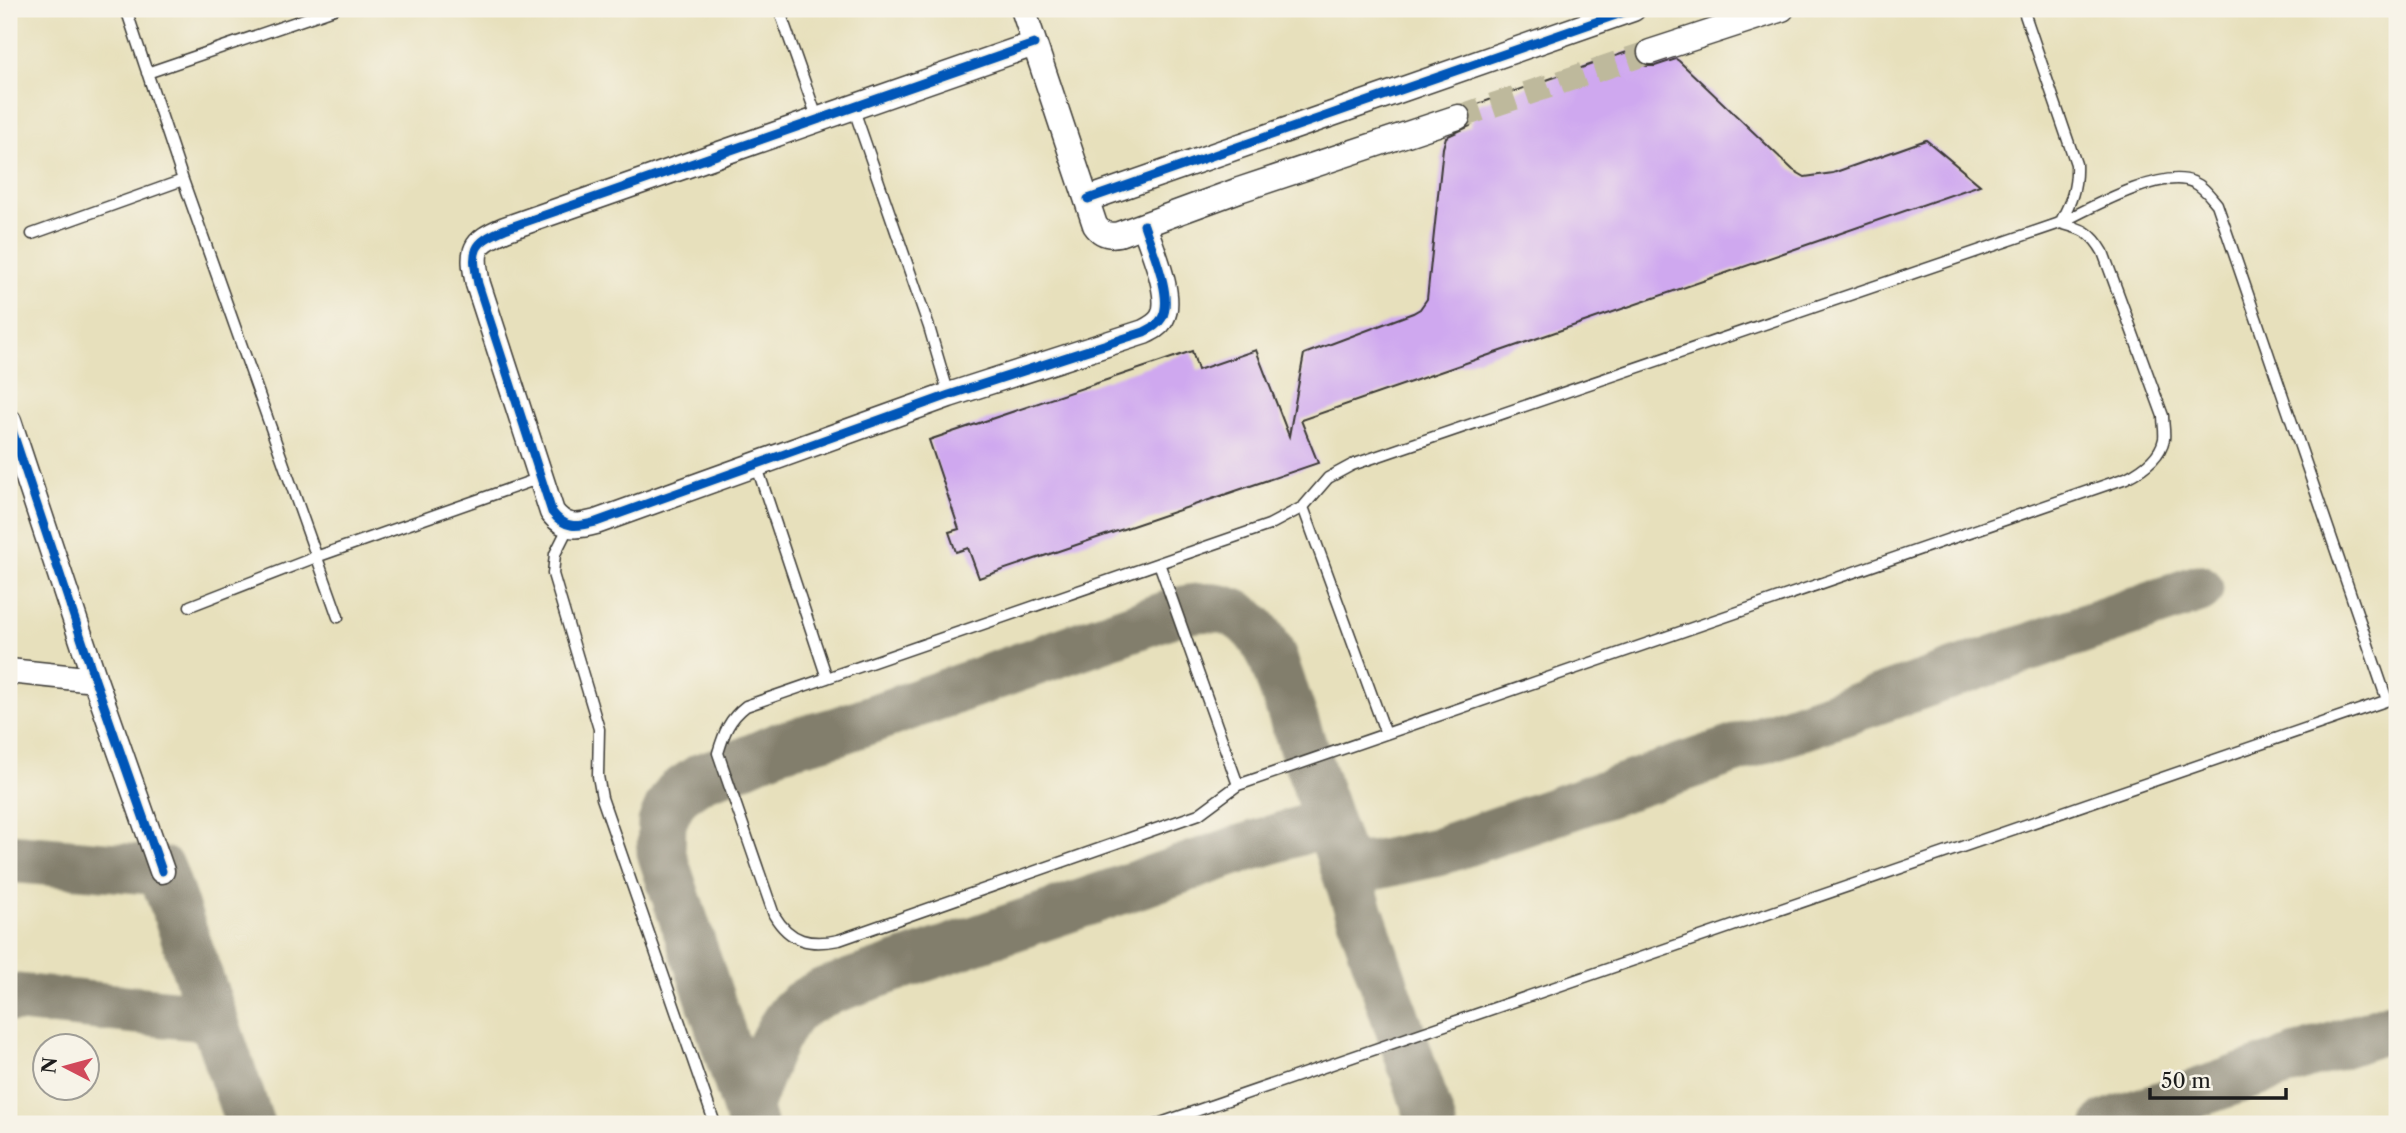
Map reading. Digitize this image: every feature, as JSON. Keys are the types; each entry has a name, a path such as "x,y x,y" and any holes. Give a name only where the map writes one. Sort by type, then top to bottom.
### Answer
{"street":[{"path":"1023,9 1095,225 1102,233 1114,235 1458,117"},
{"path":"1088,199 1633,9"},
{"path":"1650,52 1782,9"},
{"path":"1034,44 505,229 484,239 476,248 478,284 552,512 559,521 569,526 579,527 596,522 949,395 1155,327 1161,320 1166,301 1144,225"},
{"path":"9,421 94,680 162,870"},
{"path":"9,671 94,680"}],"lane":[{"path":"126,9 183,180 338,617"},
{"path":"147,73 334,9"},
{"path":"779,9 818,120"},
{"path":"2023,9 2076,164 2077,181 2073,199 2060,223"},
{"path":"853,107 929,327 949,395"},
{"path":"32,234 183,180"},
{"path":"1158,1124 2392,699 2217,204 2205,190 2192,181 2161,180 2113,196 2060,223 1352,464 1328,478 1303,506 1269,525 746,706 733,716 724,732 718,753 774,915 783,929 799,939 823,943 839,940 1199,814 1238,785 2126,478 2142,470 2155,456 2164,439 2162,416 2103,251 2094,237 2081,229 2060,223"},
{"path":"755,463 827,678"},
{"path":"190,606 316,557 540,478"},
{"path":"1303,506 1386,734"},
{"path":"569,526 555,554 553,574 598,729 598,776 602,799 715,1124"},
{"path":"1159,563 1238,785"}],"building":[{"path":"1635,51 1640,63 1646,66 1676,59 1679,61 1793,170 1805,177 1833,173 1926,140 1980,185 1301,420 1318,463 979,578 968,548 956,552 949,532 959,529 929,440 1192,351 1198,370 1256,350 1289,436 1304,354 1413,313 1420,309 1427,299 1443,148 1446,137 1470,126 1473,119 1469,107"}],"taxiway":[{"path":"1341,859 1359,866 1373,866 1437,852 2199,589"},
{"path":"747,1109 661,852 662,823 677,794 702,777 778,747 838,731 1176,612 1208,607 1234,613 1245,620 1255,629 1272,656 1432,1124"},
{"path":"752,1123 747,1109 771,1047 792,1013 815,996 1232,852 1328,822"},
{"path":"9,858 162,871 250,1124"},
{"path":"9,997 213,1018"},
{"path":"2107,1124 2397,1025"}],"tunnel":[{"path":"1458,117 1650,52"}],"cycle path":[{"path":"1088,199 1633,9"},
{"path":"1034,44 505,229 480,244 475,255 478,284 552,512 567,524 596,522 949,395 1144,332 1157,324 1165,309 1160,272 1144,225"},
{"path":"9,421 162,871"}]}
